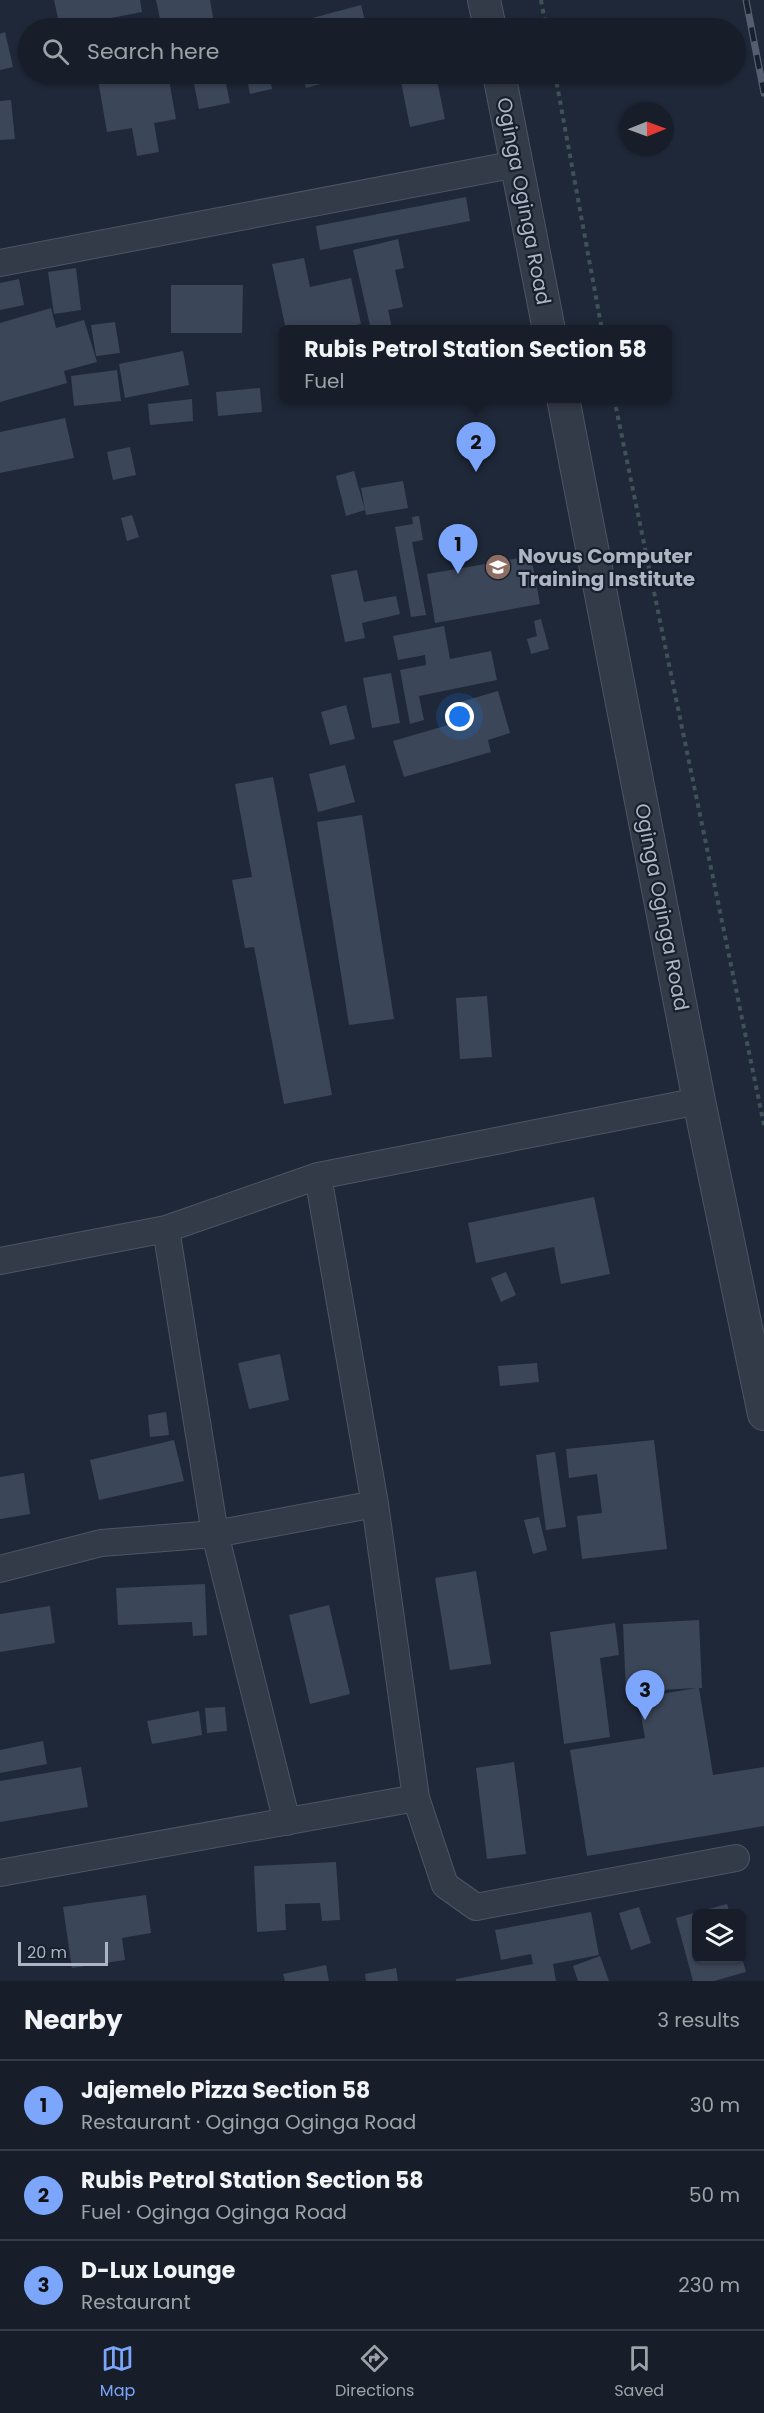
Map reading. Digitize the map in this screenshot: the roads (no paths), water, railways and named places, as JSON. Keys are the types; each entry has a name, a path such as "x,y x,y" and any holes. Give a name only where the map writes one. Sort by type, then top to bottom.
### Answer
{"street":[{"path":"484,0 488,18"},
{"name":"Oginga Oginga Road","path":"501,84 548,325"},
{"path":"0,263 517,164"},
{"name":"Oginga Oginga Road","path":"564,403 699,1101 764,1414"},
{"path":"0,1261 165,1229 318,1176 699,1101"},
{"path":"318,1176 375,1504 416,1798 444,1885 477,1907 736,1857"},
{"path":"165,1229 215,1534 287,1822"},
{"path":"0,1569 101,1543 215,1534 375,1504"},
{"path":"0,1873 416,1798"}],"railway":[{"path":"746,0 764,93"}],"place":[{"name":"Rubis Petrol Station Section 58","path":"476,472"},
{"name":"Novus Computer Training Institute","path":"498,567"},
{"name":"Jajemelo Pizza Section 58","path":"458,574"},
{"name":"D-Lux Lounge","path":"645,1720"}]}
